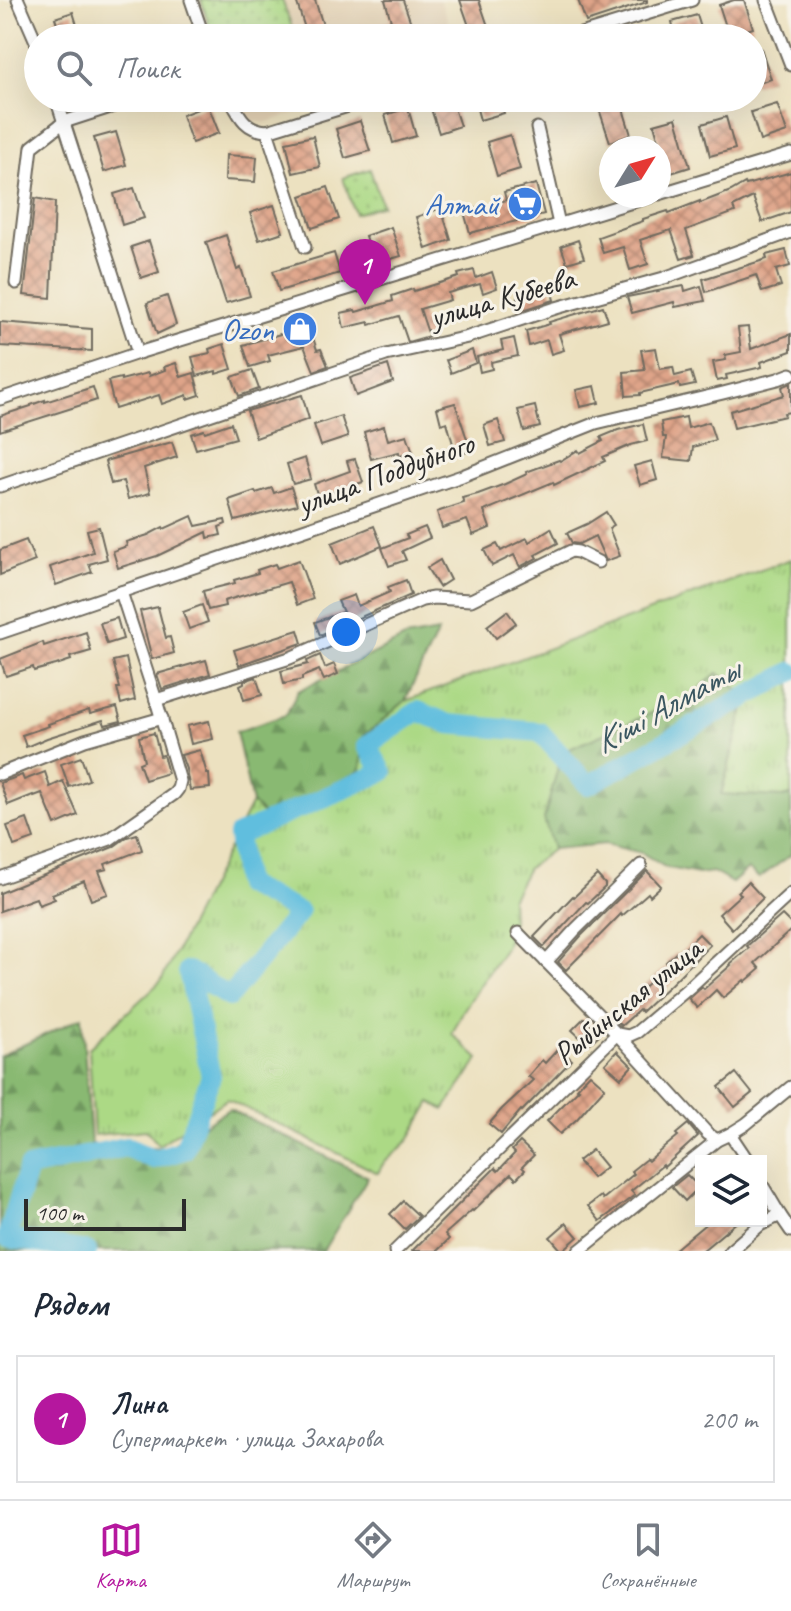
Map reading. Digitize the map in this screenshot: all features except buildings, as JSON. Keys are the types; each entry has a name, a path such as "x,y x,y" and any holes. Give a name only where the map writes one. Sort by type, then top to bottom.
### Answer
{"street":[{"path":"18,0 28,24"},
{"path":"191,0 199,24"},
{"path":"608,24 664,4 692,0"},
{"path":"766,0 791,65"},
{"path":"61,112 138,353"},
{"path":"16,283 30,153 37,143 64,122 95,112"},
{"path":"239,112 247,125 267,131 329,112"},
{"path":"537,128 559,224"},
{"path":"267,131 305,247"},
{"path":"671,190 791,154"},
{"path":"0,399 138,353 612,208"},
{"name":"улица Кубеева","path":"0,486 386,355 468,337 556,308 664,278 791,232"},
{"name":"улица Поддубного","path":"0,633 462,476 596,423 791,374"},
{"path":"156,700 290,658 422,600 471,600 571,551 598,562"},
{"path":"0,878 110,839 178,789 180,781 162,718 121,592"},
{"path":"0,774 85,740 162,718"},
{"path":"546,962 641,865"},
{"name":"Рыбинская улица","path":"395,1251 617,1034 628,1036 637,1032 791,893"},
{"path":"518,933 717,1140"},
{"path":"579,1251 717,1140 746,1124 791,1087"},
{"path":"730,1134 744,1155"},
{"path":"767,1193 791,1231"},
{"path":"730,1251 760,1225 780,1215"}],"shaded area":[{"path":"197,0 440,0 449,24 205,24"},
{"path":"298,112 265,123 253,121 244,113"}],"green space":[{"path":"201,0 282,0 291,24 209,24"},
{"path":"370,169 382,205 355,214 343,178"},
{"path":"791,559 791,795 721,795 747,697 718,673 689,697 563,752 548,829 553,849 528,868 511,899 512,924 505,948 463,1011 452,1034 479,1059 444,1110 431,1102 408,1141 383,1164 378,1173 227,1099 159,1145 146,1130 94,1135 89,1048 161,981 252,803 270,820 308,797 363,737 405,701"},
{"path":"438,632 405,701 363,737 361,771 308,797 269,821 252,803 236,732 286,715 298,691 405,638"},
{"path":"718,673 747,697 721,794 791,795 791,855 759,878 748,869 732,883 713,872 698,874 665,867 642,853 605,844 553,849 544,819 562,752 689,697"},
{"path":"82,1017 91,1144 167,1148 229,1109 368,1177 323,1251 0,1251 0,1056"}],"waterway":[{"name":"Кіші Алматы","path":"87,1251 7,1238 28,1168 126,1147 154,1159 184,1150 211,1076 188,971 229,997 299,912 245,885 238,835 383,772 367,746 418,711 449,724 540,732 588,785 791,672"}],"place":[{"name":"Алтай","path":"525,204"},
{"name":"Лина","path":"365,305"},
{"name":"Ozon","path":"300,329"}]}
